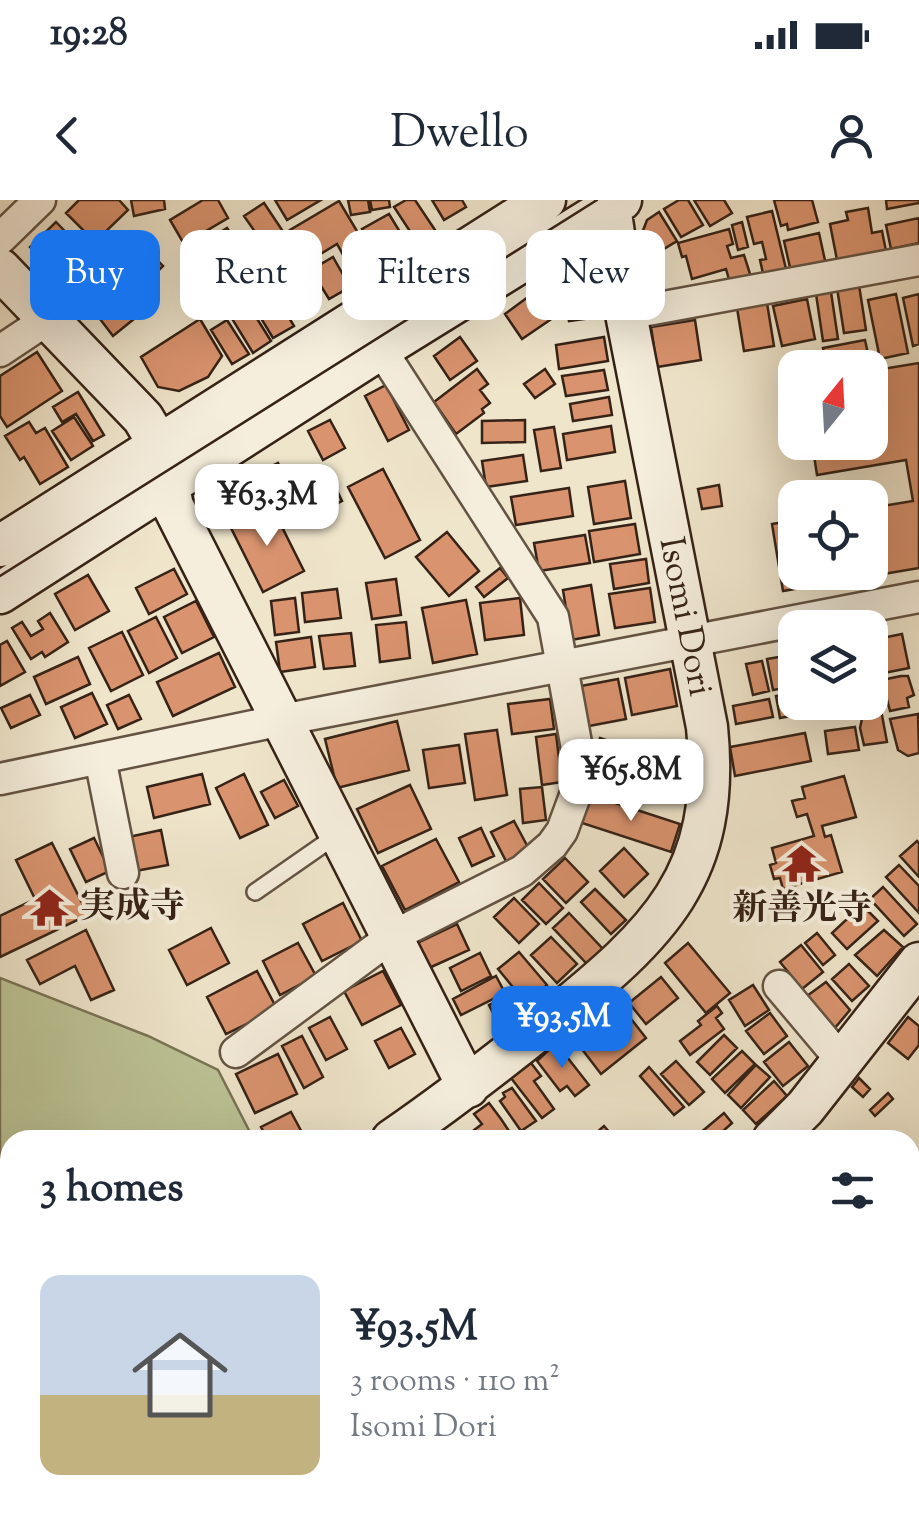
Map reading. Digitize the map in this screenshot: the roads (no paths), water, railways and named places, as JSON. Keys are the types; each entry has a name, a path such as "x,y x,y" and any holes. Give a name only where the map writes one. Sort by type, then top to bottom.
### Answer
{"street":[{"path":"0,239 40,200"},
{"path":"0,594 168,487 545,200"},
{"path":"0,546 158,445 613,202"},
{"name":"Isomi Dori","path":"613,202 616,230"},
{"path":"665,307 919,260"},
{"path":"0,269 30,300"},
{"path":"0,351 46,320"},
{"path":"49,320 144,418 158,445 173,506 468,1086"},
{"name":"Isomi Dori","path":"406,1130 468,1086 631,952 682,886 700,844 710,784 706,728 627,320"},
{"path":"236,1052 393,936 522,871 562,831 576,793 578,754 553,617 371,333"},
{"path":"0,779 282,720 688,643 917,607"},
{"path":"100,758 124,873"},
{"path":"783,1130 806,1108 919,962"},
{"path":"779,986 843,1062"}],"lane":[{"path":"255,892 340,832"}],"tram line":[{"path":"0,576 597,200"}],"place":[{"name":"新善光寺","path":"802,863"},
{"name":"実成寺","path":"50,908"}]}
